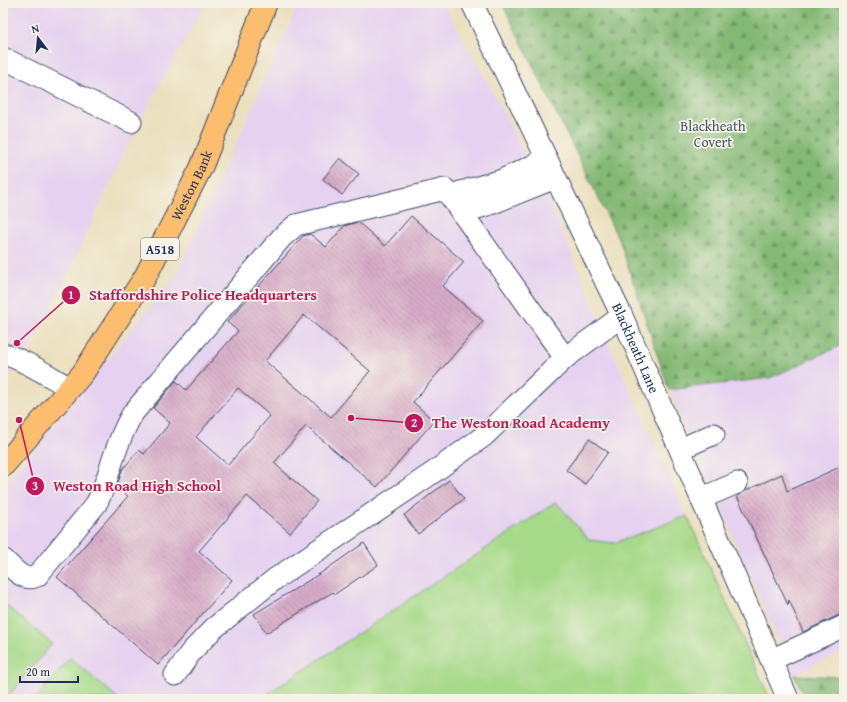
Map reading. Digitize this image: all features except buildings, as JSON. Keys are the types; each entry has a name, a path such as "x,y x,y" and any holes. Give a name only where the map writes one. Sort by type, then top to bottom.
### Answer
{"highway":[{"name":"Weston Bank","path":"3,466 83,373 145,278 201,168 266,3"}],"street":[{"name":"Blackheath Lane","path":"472,3 622,316 788,699"},
{"path":"3,58 131,122"},
{"path":"450,195 551,168"},
{"path":"462,213 493,203 551,168"},
{"path":"3,559 26,578 37,576 100,498 112,463 133,413 282,237 296,225 445,188 565,358"},
{"path":"175,675 191,652 213,629 274,579 431,474 484,436 565,358 622,316"},
{"path":"3,354 9,355 21,361 70,388"},
{"path":"680,449 714,434"},
{"path":"702,498 737,483"},
{"path":"771,660 844,626"}],"shaded area":[{"path":"3,3 206,3 150,102 121,159 52,308 21,361 3,386"},
{"path":"299,3 443,3 487,81 549,200 612,350 770,699 3,699 3,487 177,274"},
{"path":"844,344 844,651 794,675 669,390 770,378"}],"green space":[{"name":"Blackheath Covert","path":"502,3 844,3 844,344 770,378 669,390 620,242"},
{"path":"556,502 589,540 614,543 687,516 770,699 260,699"},
{"path":"3,603 52,644 6,699 3,699"},
{"path":"70,658 119,699 35,699"},
{"path":"794,675 844,677 844,699 806,699"}],"place":[{"name":"Staffordshire Police Headquarters","path":"17,343"},
{"name":"The Weston Road Academy","path":"351,418"},
{"name":"Weston Road High School","path":"19,420"}]}
